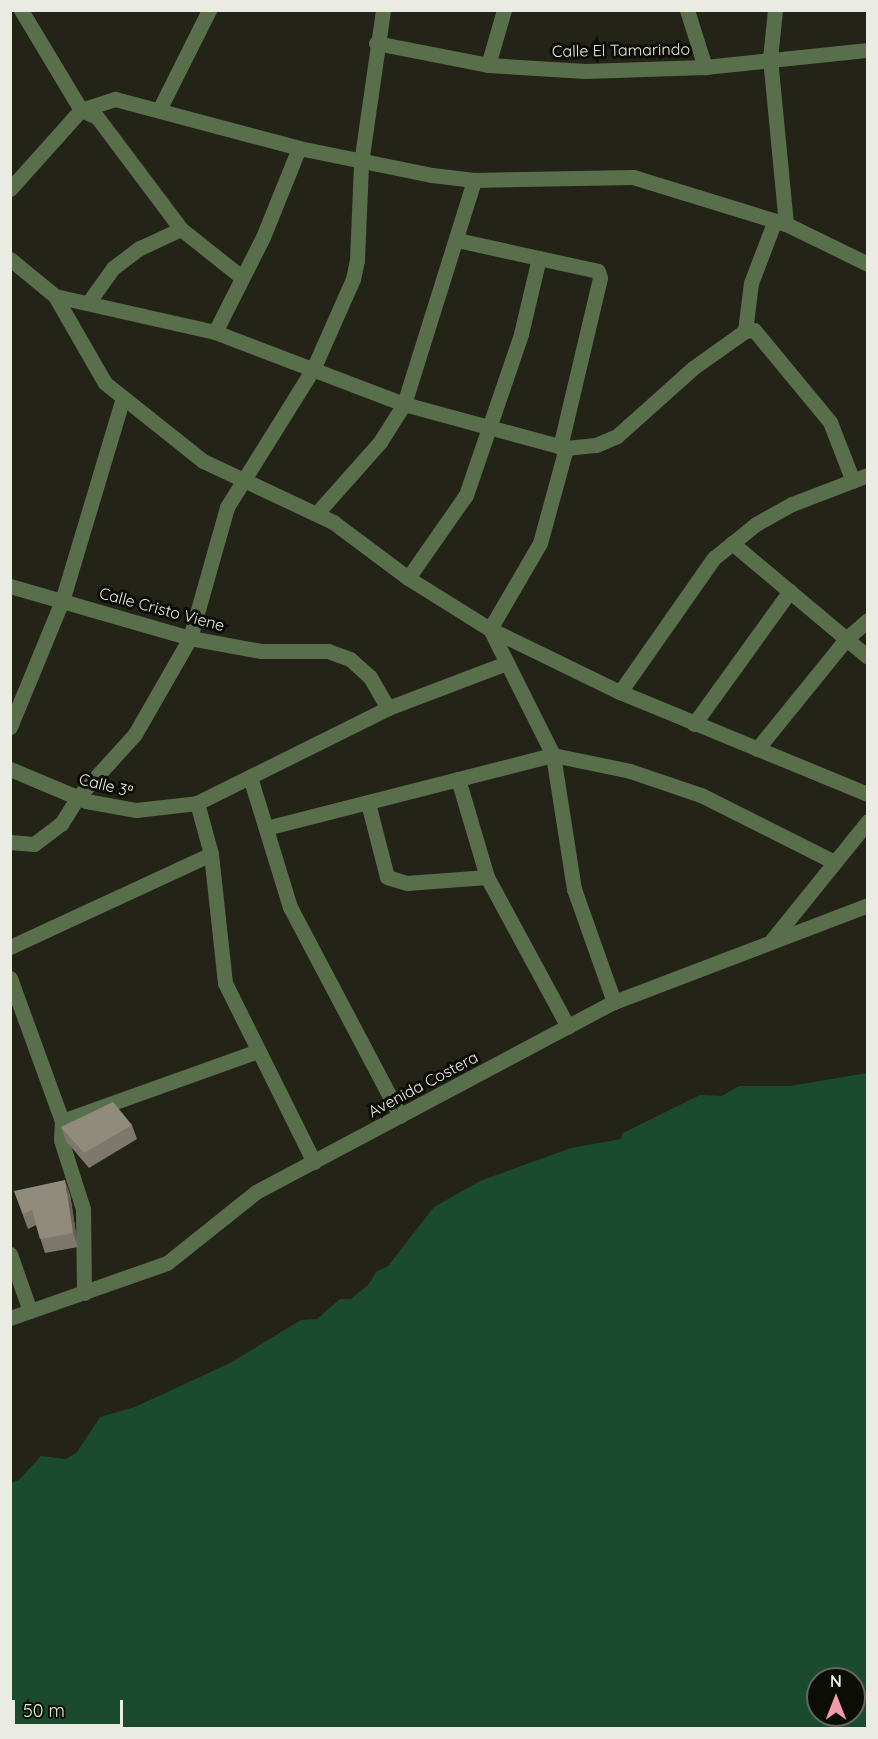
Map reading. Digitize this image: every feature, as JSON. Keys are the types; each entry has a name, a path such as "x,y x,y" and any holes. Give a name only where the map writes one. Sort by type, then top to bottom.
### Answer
{"street":[{"path":"21,10 81,110 97,117 181,229 240,276"},
{"path":"160,108 209,10"},
{"path":"10,842 34,844 61,824 77,798 135,734 190,638 217,535 227,507 314,366 353,279 361,163 376,43 383,10"},
{"path":"488,65 504,10"},
{"path":"687,10 705,67"},
{"path":"745,332 751,283 780,222 770,58 775,10"},
{"name":"Calle El Tamarindo","path":"376,43 488,65 585,71 705,67 770,58 867,50"},
{"path":"11,184 81,110 115,99 160,108 299,148 361,163 474,180 633,177 780,222 867,264"},
{"path":"215,332 240,276 263,237 299,148"},
{"path":"317,513 380,442 404,404 474,180"},
{"path":"88,303 113,268 140,248 181,229"},
{"path":"457,240 593,268 600,278 540,543 490,629"},
{"path":"408,578 466,495 492,428 521,334 539,258"},
{"path":"10,259 55,296 105,383 203,461 317,513 408,578 490,629 620,692 867,794"},
{"path":"55,296 215,332 314,366 404,404 563,448 597,445 617,436 693,369 745,332 754,330 761,334 808,390 831,422 853,481"},
{"path":"10,727 62,601 123,398"},
{"path":"620,692 703,569 732,543 756,524 792,504 867,475"},
{"path":"732,543 867,657"},
{"name":"Calle Cristo Viene","path":"10,586 190,638 261,651 328,651 351,658 370,677 388,708"},
{"path":"694,724 789,591"},
{"path":"757,749 846,639 867,620"},
{"path":"490,629 504,664 553,755 574,889 614,1002"},
{"name":"Calle 3ª","path":"10,769 77,798 136,810 197,803 388,708 504,664"},
{"path":"266,828 553,755 630,771 701,795 832,861"},
{"path":"250,777 290,907 400,1116"},
{"path":"458,779 487,877 568,1027"},
{"path":"197,803 211,854 225,983 256,1052 314,1162"},
{"path":"368,803 387,877 407,884 487,877"},
{"path":"772,940 832,861 867,821"},
{"path":"10,947 211,854"},
{"name":"Avenida Costera","path":"10,1318 167,1263 256,1192 614,1002 867,905"},
{"path":"10,978 14,1006 40,1052 62,1121 61,1140 83,1209 84,1293"},
{"path":"62,1121 256,1052"},
{"path":"10,1254 30,1311"}],"shaded area":[{"path":"867,1073 867,1728 11,1728 11,1483 19,1480 41,1456 66,1459 77,1452 100,1417 135,1407 230,1363 301,1320 317,1319 340,1299 351,1299 369,1284 376,1272 388,1266 434,1207 480,1181 571,1148 621,1139 623,1133 700,1095 722,1096 739,1086 790,1086"}],"building":[{"path":"113,1102 132,1125 84,1153 61,1127"},
{"path":"65,1180 73,1233 40,1239 32,1210 23,1214 14,1191"}]}
